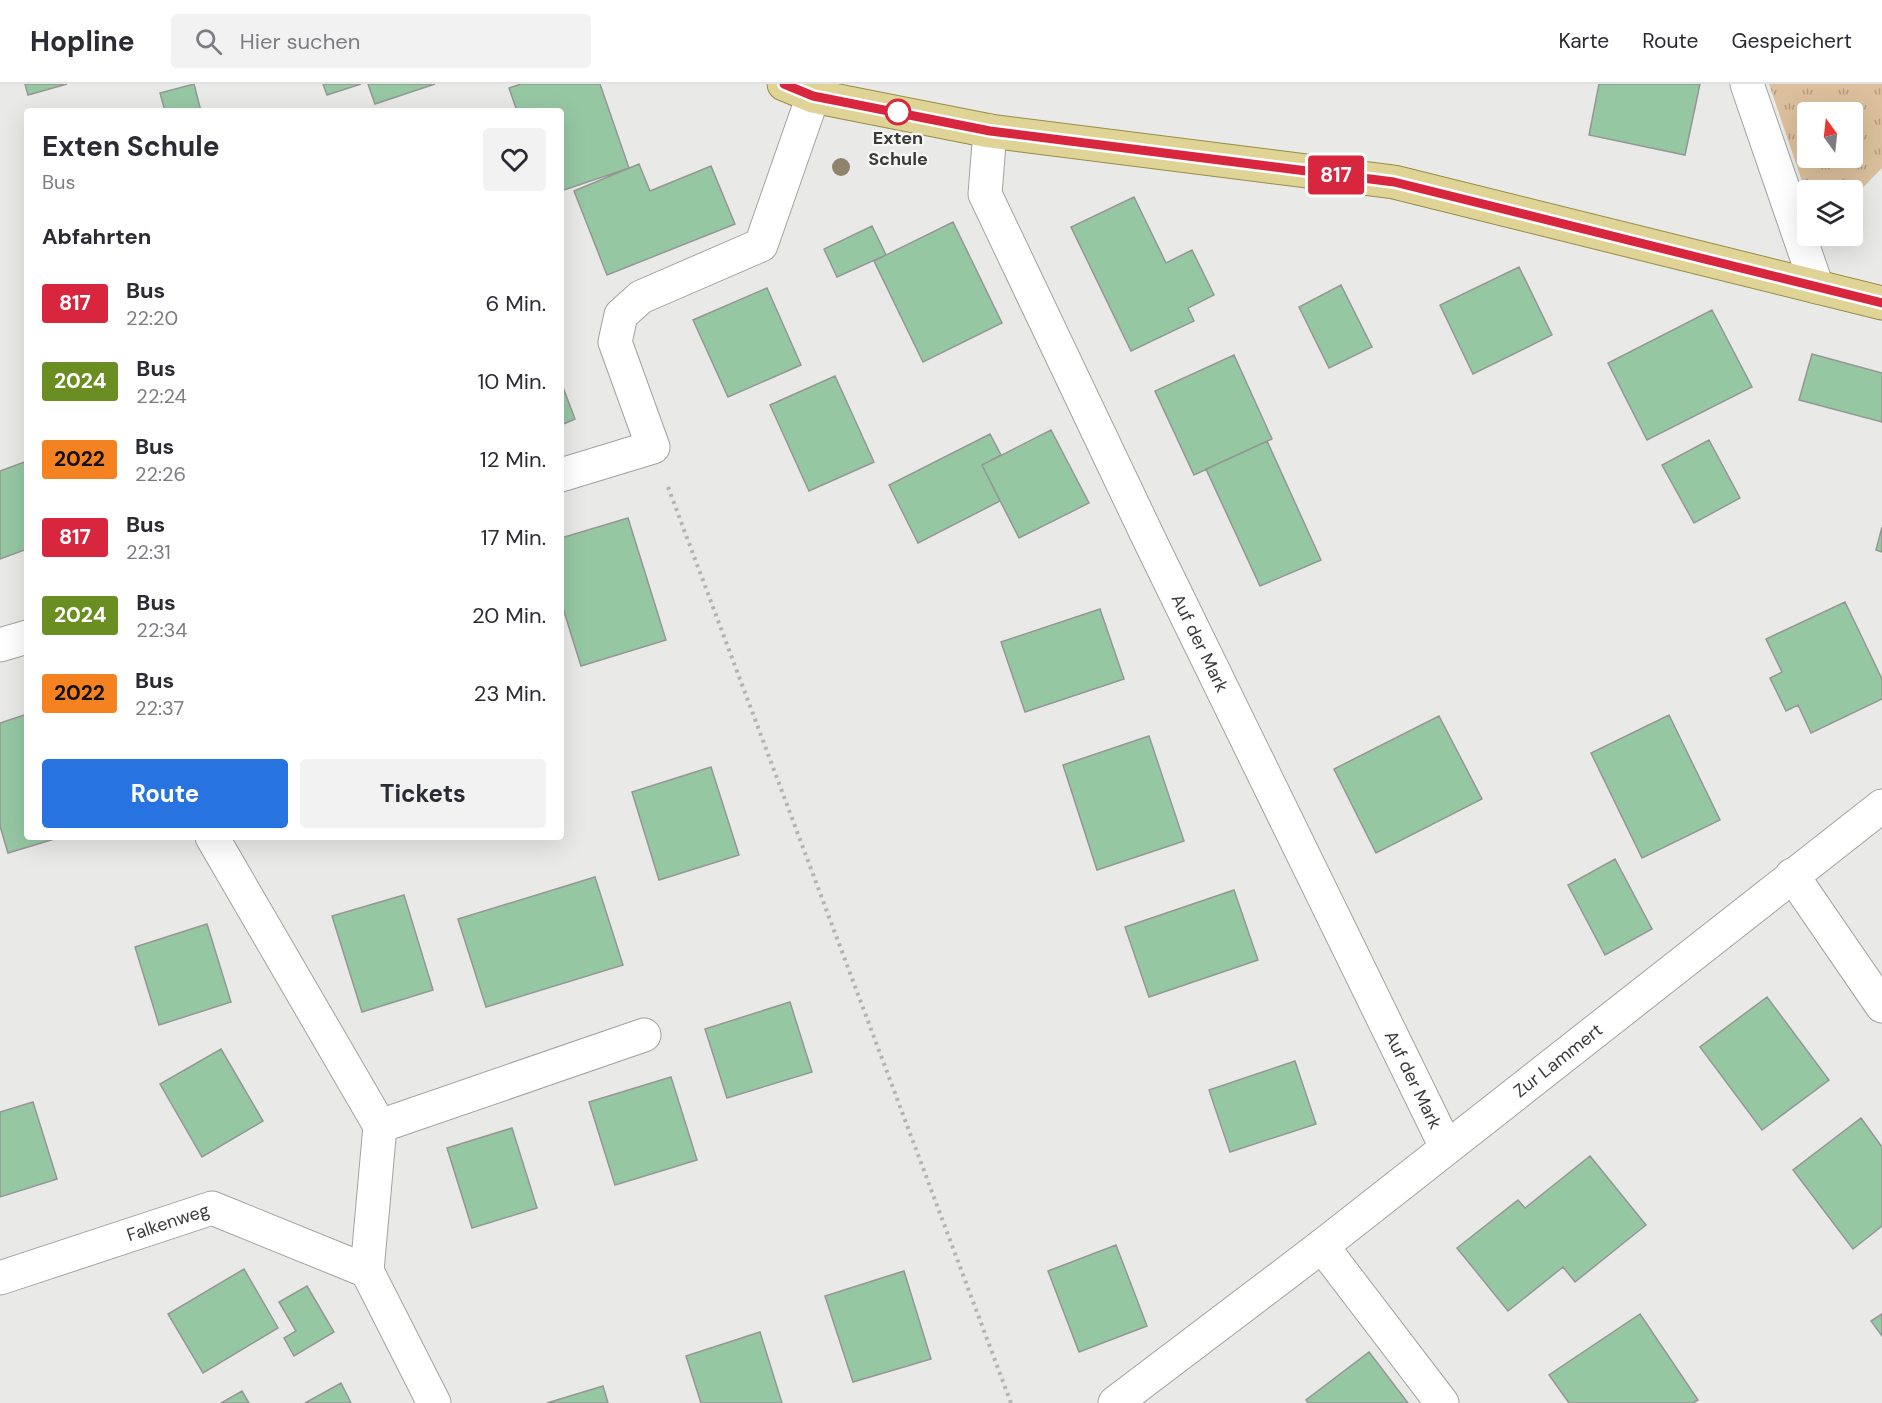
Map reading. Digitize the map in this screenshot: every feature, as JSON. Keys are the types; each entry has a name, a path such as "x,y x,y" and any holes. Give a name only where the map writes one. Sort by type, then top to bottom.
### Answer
{"main road":[{"path":"798,90 990,131 1394,182 1882,303"}],"street":[{"path":"1747,84 1817,287"},
{"path":"564,474 653,447 615,342 621,315 641,297 761,245 798,90"},
{"name":"Auf der Mark","path":"990,131 985,194 1150,541 1446,1147"},
{"path":"0,645 24,638"},
{"name":"Zur Lammert","path":"1115,1403 1322,1246 1882,806"},
{"path":"214,840 380,1126 367,1271 434,1403"},
{"path":"1792,875 1882,1006"},
{"path":"380,1126 644,1035"},
{"name":"Falkenweg","path":"0,1278 212,1208 367,1271"},
{"path":"1322,1246 1442,1403"}],"path":[{"path":"653,447 1011,1403"}],"green space":[{"path":"1769,84 1882,84 1882,168 1863,188 1863,180 1802,180 1798,168 1863,168 1863,102 1797,102 1797,167"}],"building":[{"path":"25,84 67,84 28,95"},
{"path":"194,84 200,108 164,108 160,93"},
{"path":"323,84 361,84 327,95"},
{"path":"368,84 435,84 375,104"},
{"path":"521,84 600,84 629,168 564,190 564,108 516,108 509,88"},
{"path":"1599,84 1700,84 1685,155 1589,135"},
{"path":"639,164 650,191 711,166 735,224 607,275 574,191"},
{"path":"1134,197 1166,263 1192,250 1214,295 1188,308 1194,321 1131,351 1071,227"},
{"path":"953,222 1002,323 923,362 874,261"},
{"path":"872,226 886,255 837,277 824,249"},
{"path":"1519,267 1552,335 1473,374 1440,305"},
{"path":"1341,285 1372,347 1329,368 1299,307"},
{"path":"767,288 801,365 728,397 693,320"},
{"path":"1712,310 1752,387 1647,440 1608,363"},
{"path":"1812,354 1882,373 1882,422 1799,400"},
{"path":"1234,355 1272,439 1194,475 1155,391"},
{"path":"835,376 874,462 809,491 770,405"},
{"path":"564,390 575,419 564,424"},
{"path":"1051,430 1089,503 1019,538 982,465"},
{"path":"990,434 1001,455 982,465 1000,501 918,543 889,485"},
{"path":"1709,440 1740,498 1694,523 1662,465"},
{"path":"1267,441 1321,560 1260,586 1206,469"},
{"path":"24,462 24,550 0,559 0,471"},
{"path":"628,518 666,640 581,666 564,612 564,537"},
{"path":"1882,527 1882,552 1876,550"},
{"path":"1845,602 1882,679 1882,699 1811,733 1798,705 1786,711 1770,678 1782,672 1766,639"},
{"path":"1100,609 1124,679 1025,712 1001,642"},
{"path":"24,715 24,840 51,840 8,853 0,826 0,723"},
{"path":"1669,715 1720,820 1642,858 1591,753"},
{"path":"1439,716 1482,799 1376,853 1334,769"},
{"path":"1149,736 1184,841 1097,870 1063,765"},
{"path":"711,767 739,855 659,880 632,792"},
{"path":"1615,859 1652,929 1605,955 1568,885"},
{"path":"595,877 623,965 486,1007 458,919"},
{"path":"1234,890 1258,960 1149,997 1125,927"},
{"path":"404,895 433,990 362,1012 332,916"},
{"path":"207,924 231,1002 159,1025 135,947"},
{"path":"1767,997 1829,1080 1762,1130 1700,1047"},
{"path":"790,1002 812,1072 727,1098 705,1029"},
{"path":"221,1049 263,1121 202,1157 160,1084"},
{"path":"1295,1061 1316,1124 1230,1152 1209,1090"},
{"path":"671,1077 697,1160 615,1185 589,1102"},
{"path":"33,1102 57,1179 0,1197 0,1112"},
{"path":"1861,1118 1882,1147 1882,1226 1853,1249 1793,1170"},
{"path":"512,1128 537,1208 472,1228 447,1148"},
{"path":"1590,1156 1646,1225 1575,1282 1563,1267 1508,1311 1457,1248 1518,1200 1525,1208"},
{"path":"1116,1245 1147,1326 1079,1352 1048,1271"},
{"path":"244,1269 278,1328 203,1373 168,1314"},
{"path":"904,1271 931,1359 853,1382 825,1296"},
{"path":"307,1286 334,1332 294,1356 284,1338 296,1331 279,1302"},
{"path":"1640,1314 1698,1400 1693,1403 1569,1403 1549,1375"},
{"path":"1882,1314 1882,1336 1871,1321"},
{"path":"760,1332 782,1403 701,1403 686,1356"},
{"path":"1369,1352 1408,1403 1308,1403 1306,1400"},
{"path":"341,1383 351,1403 305,1403"},
{"path":"603,1386 608,1403 547,1403"},
{"path":"242,1391 249,1403 221,1403"}],"bus line":[{"name":"817","path":"784,84 813,96 990,131 1394,182 1882,303"}],"place":[{"name":"Exten Schule","path":"898,112"}]}
